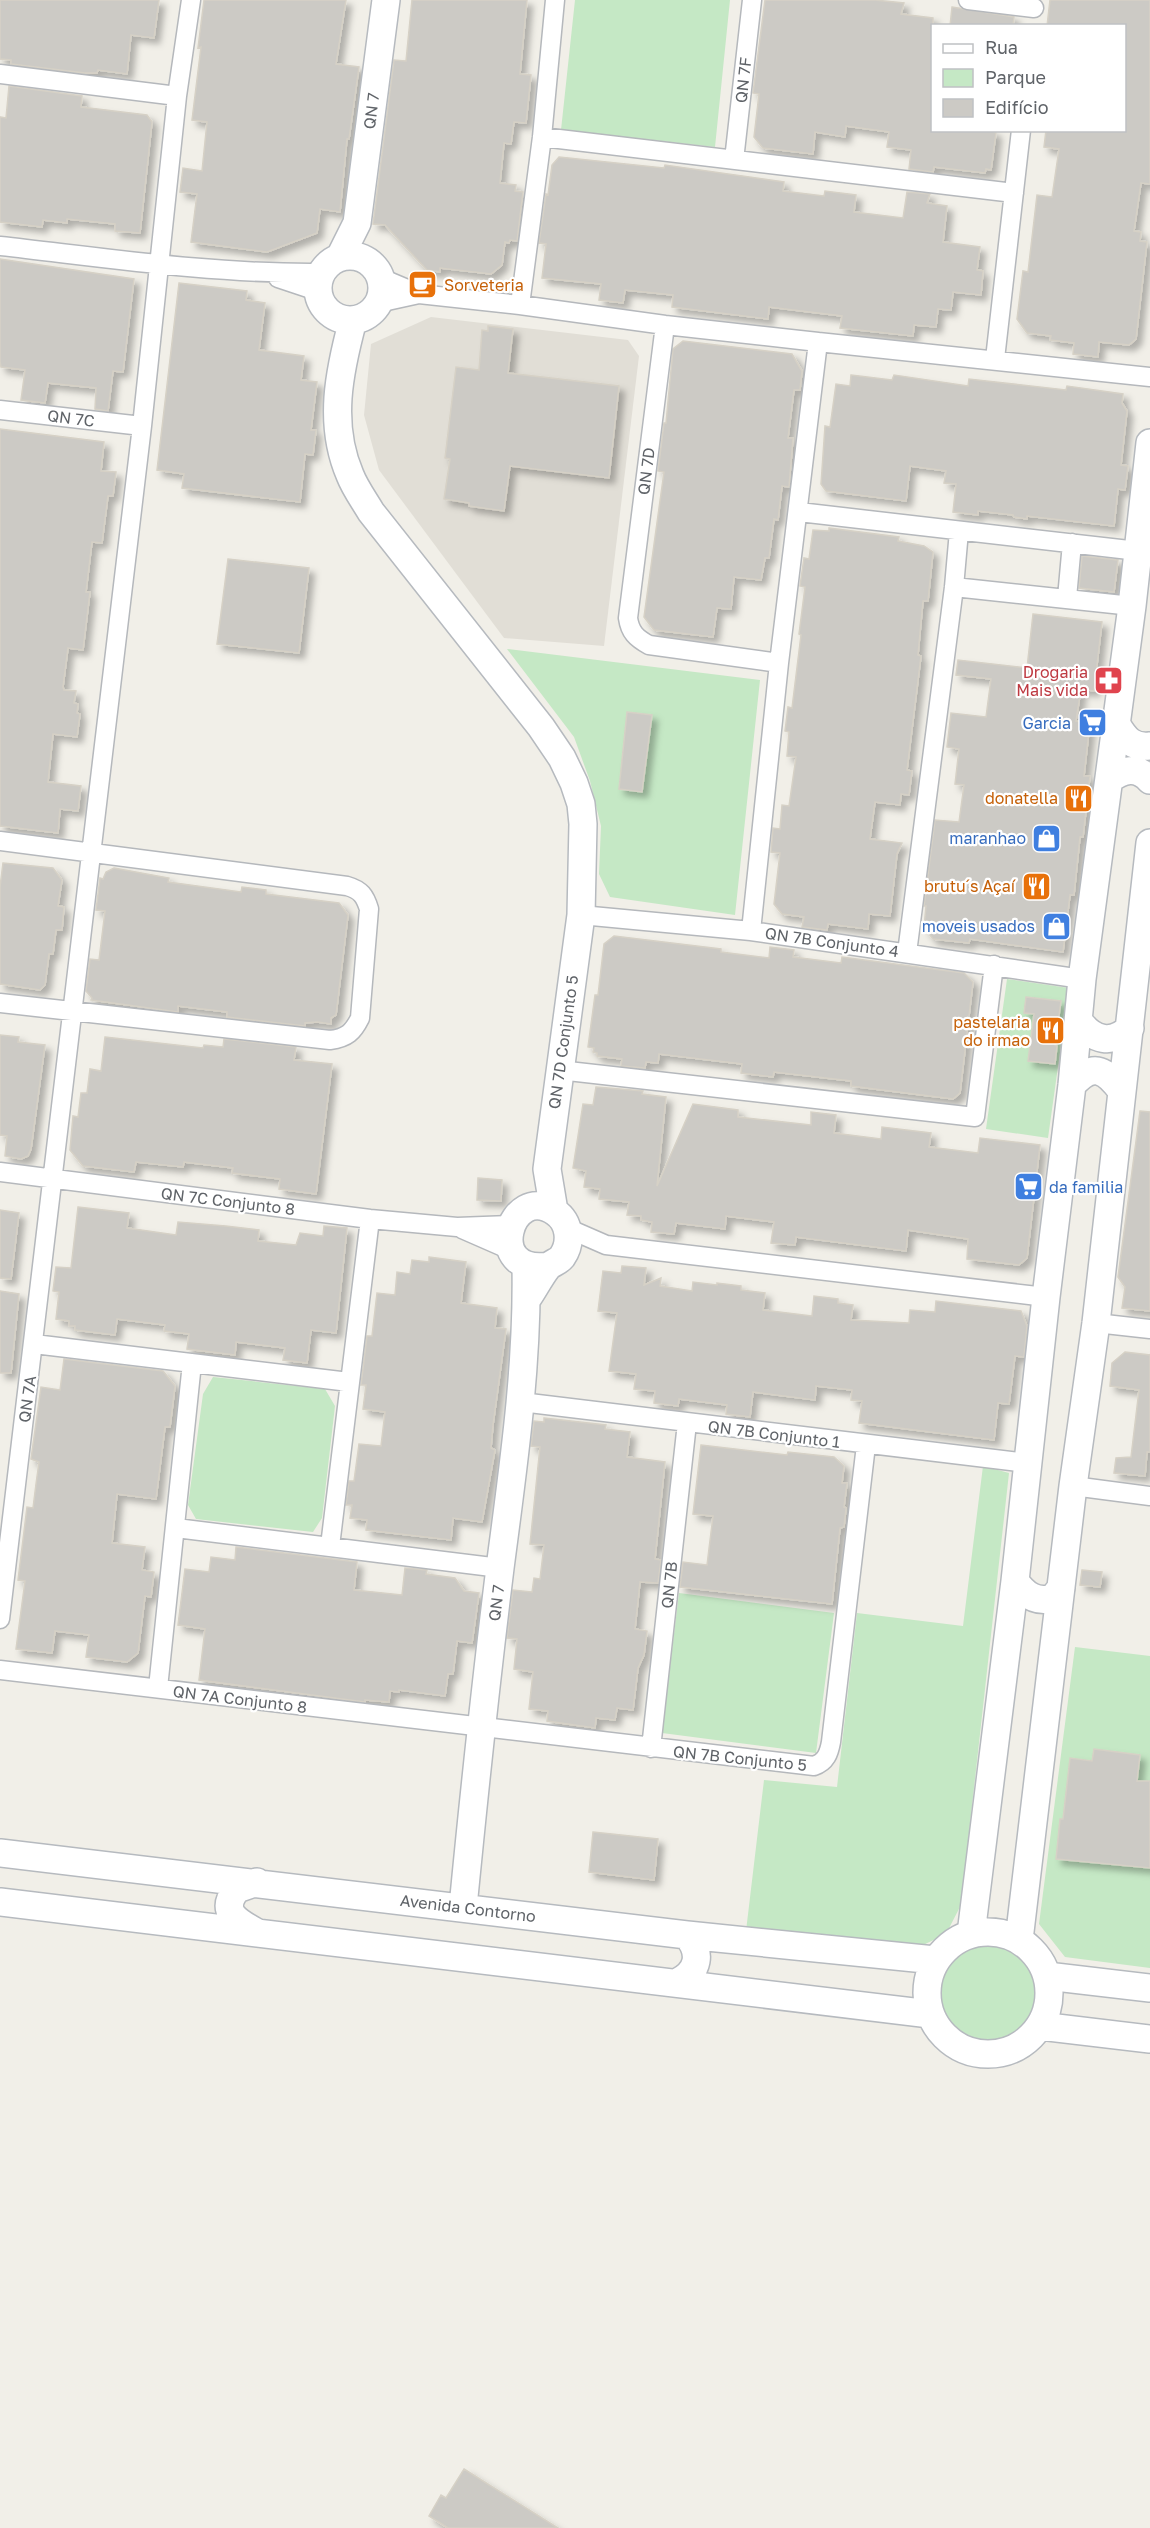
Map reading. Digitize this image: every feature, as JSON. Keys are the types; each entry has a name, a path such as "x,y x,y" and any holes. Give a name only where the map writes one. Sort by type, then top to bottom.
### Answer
{"main road":[{"name":"QN 7","path":"341,366 342,318 321,305 350,277 386,0"},
{"path":"342,318 368,315 350,277"},
{"name":"QN 7D Conjunto 5","path":"341,366 336,407 341,447 350,476 370,512 541,727 562,758 581,804 583,824 581,915 559,1070 539,1239"},
{"path":"971,1934 1015,1581 1082,979 1117,725 1150,443"},
{"path":"1117,725 1129,742 1138,747 1150,746"},
{"path":"1109,780 1124,770 1135,770 1150,780"},
{"path":"1019,1940 1073,1486 1096,1323 1150,843"},
{"path":"1079,1021 1086,1031 1102,1038 1113,1039 1130,1028"},
{"path":"1072,1085 1087,1071 1096,1070 1108,1075 1121,1090"},
{"name":"QN 7","path":"463,1907 481,1728 521,1402 527,1299 539,1239"},
{"path":"1015,1581 1029,1596 1038,1599 1053,1598 1061,1588"},
{"name":"Avenida Contorno","path":"0,1853 687,1935 935,1960"},
{"path":"257,1882 237,1889 230,1902 230,1912 236,1921 258,1932"},
{"path":"0,1902 930,2014"},
{"path":"996,1932 1019,1940 1032,1949 1047,1976 1050,2003 1040,2026 1027,2041 1010,2050 991,2054 972,2052 954,2044 940,2031 930,2014 926,1993 935,1960 957,1939 971,1934 996,1932"},
{"path":"678,1982 690,1974 695,1964 695,1945 687,1935"},
{"path":"1047,1976 1150,1988"},
{"path":"1040,2026 1150,2039"}],"street":[{"name":"QN 7A","path":"0,1619 6,1509 34,1344 142,426 177,96 191,0"},
{"path":"520,304 542,137 555,0"},
{"name":"QN 7F","path":"734,160 752,0"},
{"path":"968,0 1034,11"},
{"path":"0,74 177,96"},
{"path":"995,359 1021,132"},
{"path":"542,137 1014,193"},
{"path":"0,246 159,264 262,273 350,277 419,294 520,304 665,325 1150,377"},
{"name":"QN 7D","path":"665,325 628,618 633,633 649,645 779,663"},
{"path":"751,931 779,663 818,342"},
{"name":"QN 7C","path":"0,410 142,426"},
{"path":"799,512 1138,551"},
{"path":"906,953 954,587 959,531"},
{"path":"1067,598 1072,543"},
{"path":"954,587 1132,606"},
{"path":"0,841 347,886 357,889 366,897 369,909 363,1002 360,1017 353,1031 344,1038 330,1041 0,1003"},
{"name":"QN 7B Conjunto 4","path":"581,915 751,931 1082,979"},
{"path":"559,1070 975,1118 994,965"},
{"name":"QN 7C Conjunto 8","path":"0,1172 539,1239"},
{"path":"330,1546 370,1219"},
{"name":"QN 7C Conjunto 8","path":"457,1227 539,1239"},
{"path":"539,1239 606,1245"},
{"path":"539,1239 1046,1297"},
{"path":"1096,1323 1150,1329"},
{"path":"34,1344 349,1382"},
{"path":"158,1688 192,1363"},
{"name":"QN 7B Conjunto 1","path":"521,1402 1027,1463"},
{"name":"QN 7B","path":"651,1748 687,1423"},
{"name":"QN 7B Conjunto 5","path":"481,1728 814,1766 821,1764 831,1742 866,1445"},
{"path":"1073,1486 1150,1496"},
{"path":"176,1528 500,1568"},
{"name":"QN 7A Conjunto 8","path":"0,1670 481,1728"}],"shaded area":[{"path":"431,317 628,340 639,356 604,646 504,638 379,470 364,415 371,344"}],"green space":[{"path":"575,0 730,0 715,147 561,130"},
{"path":"507,649 760,680 735,915 610,897 599,874 601,826 590,781 574,737"},
{"path":"1007,979 1069,988 1048,1138 986,1129"},
{"path":"213,1377 325,1389 335,1406 322,1518 313,1532 196,1519 188,1505 203,1394"},
{"path":"983,1466 1009,1473 961,1905 946,1934 919,1947 746,1931 764,1780 837,1787 857,1613 963,1626"},
{"path":"679,1593 834,1613 816,1753 662,1733"},
{"path":"1075,1647 1150,1656 1150,1968 1065,1957 1039,1924"},
{"path":"989,1941 1009,1945 1026,1957 1038,1974 1042,1994 1038,2014 1026,2031 1009,2043 989,2047 969,2043 952,2031 940,2014 936,1994 940,1974 952,1957 969,1945"}],"building":[{"path":"0,0 159,0 154,38 131,35 127,74 98,70 97,73 85,73 11,64 11,60 0,59"},
{"path":"204,0 346,0 336,64 359,67 349,139 347,139 340,212 320,209 317,233 267,252 191,242 197,194 180,192 183,168 202,171 207,122 192,120"},
{"path":"412,0 527,0 520,74 531,75 526,123 514,122 511,144 504,143 500,183 516,185 515,191 523,192 517,241 505,242 502,265 491,274 440,268 440,272 427,270 385,225 373,224 394,60 406,61"},
{"path":"765,0 875,0 904,3 901,14 933,18 933,24 931,24 931,132 996,133 991,170 986,169 985,173 934,167 933,172 909,169 911,150 887,147 889,132 846,126 845,137 815,132 813,154 763,148 754,137 759,94 753,93"},
{"path":"1050,0 1150,0 1150,184 1141,183 1134,231 1141,232 1140,241 1147,242 1136,339 1129,345 1099,342 1098,357 1073,354 1074,343 1050,340 1051,336 1027,333 1017,319 1023,271 1028,272 1037,195 1052,197 1059,149 1044,147 1046,132 1126,132 1126,24 1047,24"},
{"path":"952,7 1014,17 1013,24 950,24"},
{"path":"9,86 82,96 81,107 147,115 152,122 140,233 115,231 115,224 67,219 67,223 43,220 42,227 0,222 0,117 6,118"},
{"path":"559,157 664,168 665,165 784,182 783,191 824,196 825,191 856,195 854,212 903,218 907,192 930,194 927,203 947,206 943,242 980,247 977,270 983,271 981,295 953,292 951,310 938,309 936,327 914,325 913,336 840,328 842,316 769,307 768,319 672,307 673,295 625,290 623,303 599,300 601,284 542,278 546,244 539,243 552,165"},
{"path":"0,259 134,279 123,372 113,371 108,411 95,409 96,388 48,383 45,403 21,400 25,370 1,367 0,362"},
{"path":"179,283 247,291 246,300 265,303 259,350 304,356 301,380 317,382 311,430 316,430 313,455 305,454 300,502 182,488 184,474 157,470"},
{"path":"488,326 513,329 508,373 619,386 609,478 510,466 504,511 469,506 469,503 444,499 450,459 445,458 456,367 479,370 482,330 488,331"},
{"path":"683,341 792,354 802,371 800,390 794,390 788,438 793,438 789,487 782,486 778,520 774,519 769,558 765,558 761,580 734,577 731,609 717,608 713,637 654,630 644,617 664,472 658,471 664,423 666,423 673,349"},
{"path":"851,375 892,380 894,375 968,386 969,379 1066,390 1067,386 1123,394 1122,403 1127,411 1121,465 1128,466 1125,490 1118,489 1114,526 1027,516 1027,519 978,511 978,515 953,512 956,484 944,483 946,471 910,466 906,501 826,491 821,484 825,426 830,427 836,384 850,386"},
{"path":"0,429 104,442 101,471 116,472 113,496 108,496 102,543 92,542 86,592 90,592 83,650 68,648 63,687 64,690 76,691 74,703 78,704 77,713 80,714 77,737 53,734 48,782 81,786 78,811 60,809 58,833 0,826"},
{"path":"829,528 899,537 898,541 924,546 933,552 928,601 923,601 918,655 921,656 907,770 912,771 909,795 901,794 900,805 875,802 870,839 902,843 897,854 890,916 869,914 868,929 828,924 827,930 802,927 804,917 782,914 774,904 780,853 771,852 773,828 780,829 782,805 789,806 796,757 787,756 789,732 785,731 788,707 792,708 801,635 799,634 805,587 800,586 804,558 809,559 813,530 829,531"},
{"path":"1082,556 1118,560 1114,592 1079,588"},
{"path":"228,559 309,568 299,653 217,644"},
{"path":"1033,614 1102,622 1094,691 1081,689 1076,721 1090,722 1084,776 1090,776 1083,837 1080,837 1074,895 1070,895 1063,952 970,939 969,943 933,939 924,927 926,906 924,906 935,820 959,822 964,785 955,784 959,749 947,747 951,713 986,717 991,679 956,675 958,660 1027,668"},
{"path":"627,712 652,715 642,792 619,789"},
{"path":"3,863 53,868 62,880 58,906 64,907 62,930 56,930 53,954 49,954 45,985 40,990 0,984 0,887"},
{"path":"114,868 169,878 168,882 241,892 242,887 266,890 266,894 339,903 348,915 336,1015 331,1018 331,1024 317,1022 305,1023 305,1026 227,1017 227,1012 178,1006 178,1012 91,1000 92,998 86,991 90,959 99,960 105,911 96,910 100,878 103,879 106,872"},
{"path":"614,936 721,949 721,952 769,958 770,947 794,950 793,957 841,963 842,957 964,973 973,982 960,1093 953,1099 851,1086 851,1081 774,1072 773,1077 741,1073 742,1064 659,1054 658,1063 646,1062 645,1068 621,1066 622,1059 597,1056 597,1053 593,1052 594,1048 588,1047 595,995 598,995 604,944"},
{"path":"1026,997 1061,1001 1055,1045 1057,1046 1055,1064 1028,1061 1034,1014 1024,1013"},
{"path":"0,1035 19,1037 18,1042 45,1045 31,1149 28,1156 21,1159 5,1156 7,1136 0,1135"},
{"path":"105,1037 203,1048 204,1045 223,1047 224,1039 296,1047 294,1060 332,1064 316,1194 279,1189 280,1179 232,1173 233,1168 184,1162 183,1167 136,1162 134,1172 83,1166 70,1150 73,1116 78,1117 81,1093 87,1093 90,1069 101,1071"},
{"path":"596,1087 643,1091 642,1094 666,1097 657,1186 693,1104 738,1110 738,1117 811,1125 811,1112 836,1115 834,1133 881,1139 882,1127 931,1133 929,1147 978,1153 980,1138 1040,1145 1027,1258 1019,1265 967,1259 968,1239 908,1230 906,1251 796,1237 795,1245 771,1243 774,1222 726,1216 725,1229 676,1223 674,1234 651,1232 652,1222 641,1220 641,1216 627,1215 629,1202 599,1199 600,1189 584,1187 586,1171 573,1168 583,1104 593,1105"},
{"path":"1140,1111 1150,1112 1150,1311 1122,1308 1125,1287 1118,1277"},
{"path":"478,1178 502,1180 501,1201 477,1200"},
{"path":"78,1207 129,1213 127,1228 176,1235 178,1222 226,1226 259,1230 258,1241 296,1245 300,1233 323,1236 324,1226 347,1228 336,1333 311,1330 307,1363 283,1360 285,1348 236,1342 235,1355 187,1349 189,1334 164,1331 165,1325 117,1319 115,1335 75,1330 75,1326 69,1326 69,1321 56,1319 59,1292 53,1291 56,1267 71,1268"},
{"path":"0,1210 19,1213 11,1279 0,1278"},
{"path":"429,1257 466,1262 461,1303 497,1308 495,1328 506,1329 493,1425 491,1448 495,1450 482,1522 453,1518 451,1540 366,1530 367,1520 350,1518 352,1505 346,1505 349,1481 354,1481 359,1444 381,1446 385,1412 363,1409 366,1385 361,1385 367,1336 372,1336 377,1293 395,1295 397,1272 410,1274 412,1260 429,1262"},
{"path":"622,1266 646,1268 644,1285 661,1278 660,1286 692,1291 693,1282 741,1286 741,1290 765,1293 763,1310 812,1316 814,1296 838,1299 838,1303 853,1305 851,1320 909,1323 910,1310 935,1312 936,1301 1021,1311 1027,1326 1024,1357 1015,1356 1009,1404 998,1403 994,1440 859,1423 862,1401 851,1400 852,1390 816,1386 815,1400 753,1392 750,1417 726,1414 727,1405 679,1399 678,1406 654,1403 655,1391 634,1389 636,1374 609,1371 617,1313 598,1311 603,1271 621,1273"},
{"path":"0,1291 19,1294 11,1373 0,1373"},
{"path":"1125,1352 1150,1355 1150,1452 1147,1452 1145,1476 1114,1473 1116,1458 1131,1457 1139,1390 1110,1386 1112,1363"},
{"path":"64,1359 163,1371 175,1386 170,1427 165,1427 156,1499 117,1494 112,1543 145,1547 142,1570 154,1572 151,1597 145,1596 138,1653 127,1662 86,1657 89,1635 55,1631 52,1653 16,1649 25,1581 18,1580 27,1507 33,1508 39,1462 31,1459 41,1387 60,1390"},
{"path":"544,1418 606,1425 605,1429 630,1432 627,1457 665,1462 655,1559 661,1560 658,1583 640,1582 635,1629 647,1631 644,1655 638,1668 633,1710 617,1708 615,1720 596,1718 595,1728 547,1721 548,1711 529,1709 533,1672 514,1669 517,1639 507,1638 513,1590 532,1592 534,1578 540,1579 544,1545 530,1544 540,1447 531,1446 534,1421 544,1422"},
{"path":"701,1445 787,1455 788,1452 834,1457 844,1466 842,1483 847,1483 844,1507 846,1508 844,1527 840,1528 832,1604 680,1587 683,1562 707,1565 713,1516 693,1514"},
{"path":"236,1547 357,1562 354,1590 402,1595 405,1568 427,1570 426,1574 455,1578 464,1591 479,1593 472,1643 457,1641 453,1674 448,1674 445,1696 399,1690 399,1692 390,1691 389,1702 365,1700 365,1702 199,1680 205,1629 178,1625 185,1569 209,1572 211,1557 235,1560"},
{"path":"1082,1570 1102,1572 1100,1587 1080,1585"},
{"path":"1094,1749 1140,1755 1137,1781 1150,1781 1150,1868 1056,1859 1070,1758 1092,1761"},
{"path":"593,1832 658,1839 654,1880 589,1872"},
{"path":"464,2469 558,2528 448,2528 429,2516 441,2495 446,2498"}],"place":[{"name":"Sorveteria","path":"423,285"},
{"name":"Drogaria Mais vida","path":"1109,681"},
{"name":"Garcia","path":"1092,723"},
{"name":"donatella","path":"1079,798"},
{"name":"maranhao","path":"1047,838"},
{"name":"brutu´s Açaí","path":"1036,886"},
{"name":"moveis usados","path":"1056,926"},
{"name":"pastelaria do irmao","path":"1051,1031"},
{"name":"da familia","path":"1028,1187"}]}
